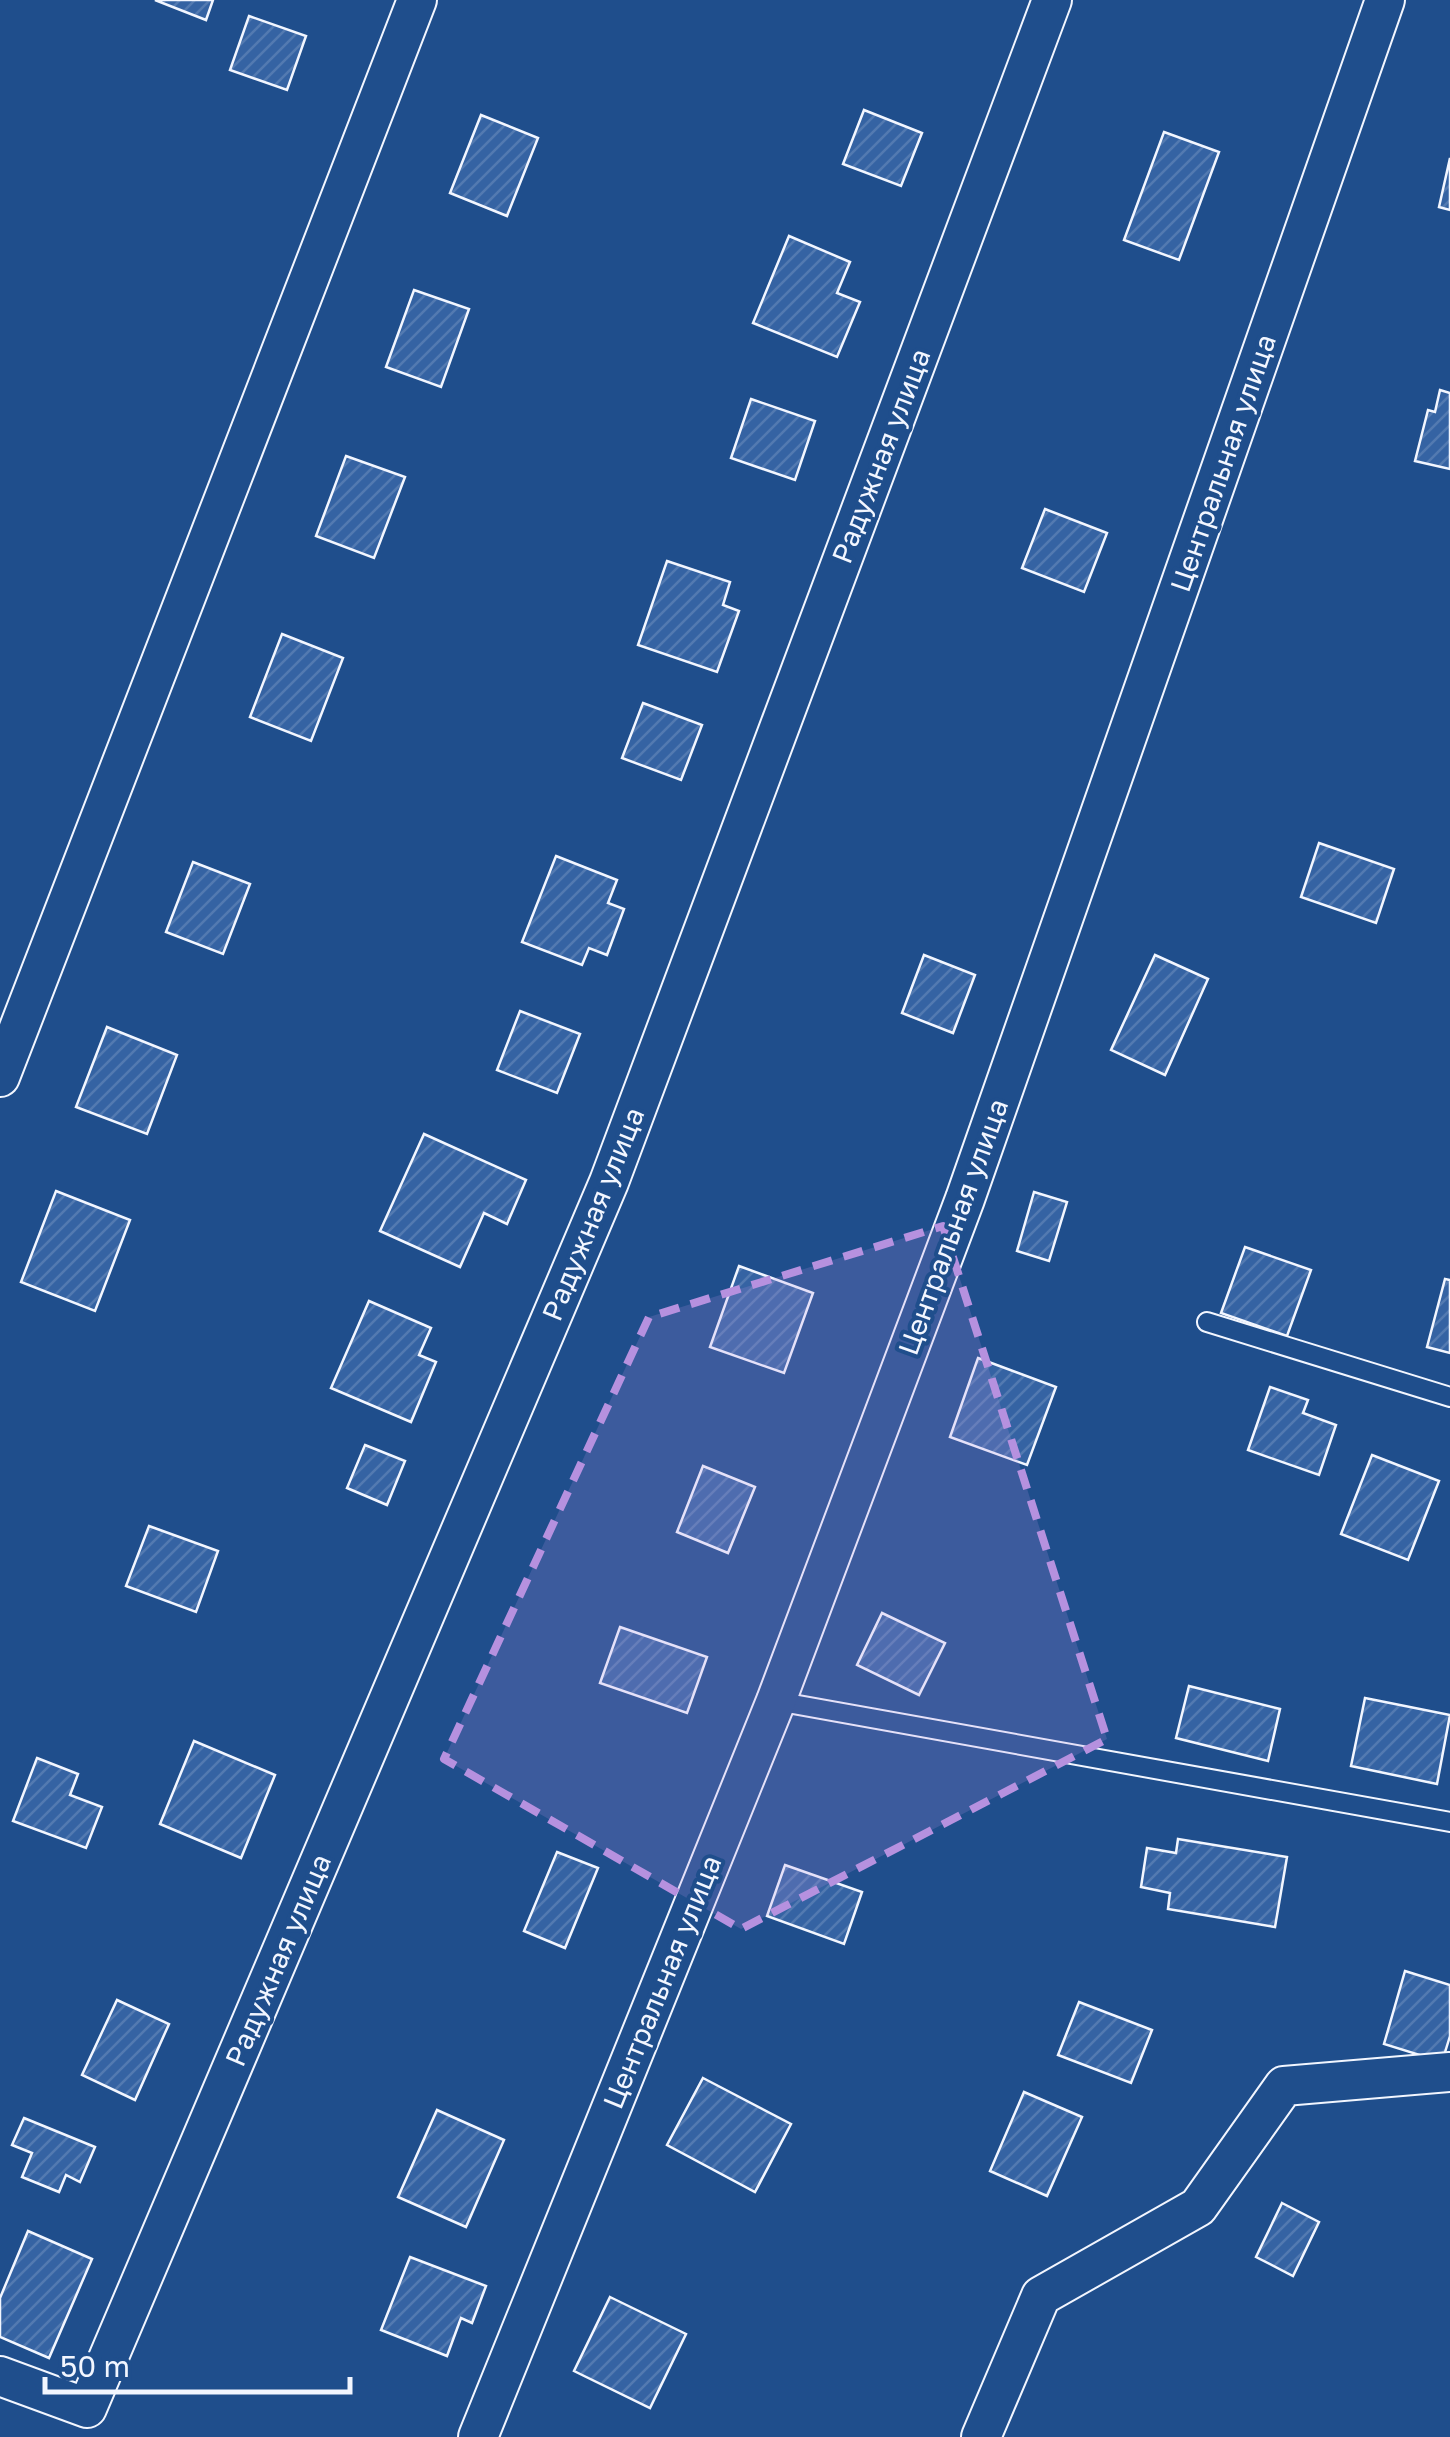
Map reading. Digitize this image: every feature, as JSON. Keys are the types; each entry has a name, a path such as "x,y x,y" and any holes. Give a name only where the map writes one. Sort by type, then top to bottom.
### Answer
{"street":[{"path":"0,1076 417,0"},
{"name":"Радужная улица","path":"0,2376 88,2408 609,1182 1052,0"},
{"name":"Центральная улица","path":"478,2437 776,1701 971,1180 1385,0"},
{"path":"981,2437 1041,2296 1198,2207 1284,2086 1450,2072"}],"lane":[{"path":"1207,1322 1450,1398"},
{"path":"776,1701 1450,1822"}],"highlighted area":[{"path":"943,1226 1107,1739 741,1929 444,1759 649,1317"}],"building":[{"path":"155,0 213,0 206,20"},
{"path":"249,16 306,36 287,90 230,70"},
{"path":"864,110 922,133 901,186 843,164"},
{"path":"481,115 538,138 507,216 450,193"},
{"path":"1164,132 1219,152 1179,260 1124,240"},
{"path":"1450,158 1450,210 1439,207"},
{"path":"789,236 850,262 837,293 860,302 837,357 753,323"},
{"path":"414,290 469,309 441,387 386,367"},
{"path":"1440,390 1450,393 1450,469 1415,461 1428,410 1435,412"},
{"path":"751,399 815,421 795,480 731,458"},
{"path":"346,456 405,477 374,558 316,536"},
{"path":"1045,509 1107,533 1084,592 1022,568"},
{"path":"667,561 730,582 723,605 739,611 717,672 638,645"},
{"path":"282,634 343,658 311,741 250,717"},
{"path":"643,703 702,725 681,780 622,758"},
{"path":"1319,843 1394,869 1376,923 1301,897"},
{"path":"556,856 617,880 608,903 624,909 607,955 589,948 582,965 522,942"},
{"path":"193,862 250,884 223,954 166,932"},
{"path":"924,955 975,975 953,1033 902,1013"},
{"path":"1155,955 1208,979 1165,1075 1111,1050"},
{"path":"520,1011 580,1034 557,1093 497,1070"},
{"path":"107,1027 177,1055 147,1134 76,1107"},
{"path":"424,1134 526,1180 507,1224 484,1213 460,1267 380,1231"},
{"path":"56,1191 130,1220 95,1311 21,1282"},
{"path":"1034,1192 1067,1202 1049,1261 1017,1251"},
{"path":"1245,1247 1311,1270 1287,1336 1221,1313"},
{"path":"739,1266 813,1293 784,1373 710,1347"},
{"path":"1445,1279 1450,1280 1450,1353 1427,1347"},
{"path":"369,1301 431,1328 419,1355 436,1362 411,1422 331,1388"},
{"path":"978,1358 1056,1387 1027,1465 950,1437"},
{"path":"1270,1387 1308,1400 1303,1413 1336,1425 1319,1475 1248,1450"},
{"path":"365,1445 405,1461 387,1505 347,1488"},
{"path":"1372,1455 1439,1481 1408,1560 1341,1534"},
{"path":"703,1466 755,1487 728,1553 677,1532"},
{"path":"149,1526 218,1551 196,1612 126,1586"},
{"path":"882,1613 945,1643 919,1695 857,1665"},
{"path":"620,1627 707,1657 687,1713 600,1683"},
{"path":"1189,1686 1280,1709 1268,1761 1176,1738"},
{"path":"1365,1698 1450,1715 1437,1784 1351,1766"},
{"path":"194,1741 275,1775 241,1858 160,1824"},
{"path":"37,1758 78,1774 70,1795 102,1807 86,1848 13,1821"},
{"path":"1178,1839 1287,1857 1275,1927 1168,1909 1170,1893 1141,1887 1147,1848 1176,1853"},
{"path":"557,1852 598,1868 565,1948 524,1931"},
{"path":"785,1865 862,1892 844,1944 767,1916"},
{"path":"1405,1971 1450,1985 1450,2036 1442,2062 1384,2044"},
{"path":"117,2000 169,2024 135,2100 82,2075"},
{"path":"1079,2002 1152,2030 1131,2083 1058,2055"},
{"path":"703,2078 791,2124 755,2192 667,2145"},
{"path":"1024,2092 1082,2117 1047,2196 990,2171"},
{"path":"437,2110 504,2140 466,2227 398,2197"},
{"path":"24,2118 95,2147 80,2182 66,2175 59,2192 22,2177 32,2153 12,2145"},
{"path":"1282,2203 1319,2222 1293,2276 1256,2257"},
{"path":"28,2231 92,2259 49,2358 0,2337 0,2298"},
{"path":"410,2257 486,2286 472,2323 461,2318 447,2356 381,2330"},
{"path":"610,2297 686,2334 650,2408 574,2371"}]}
